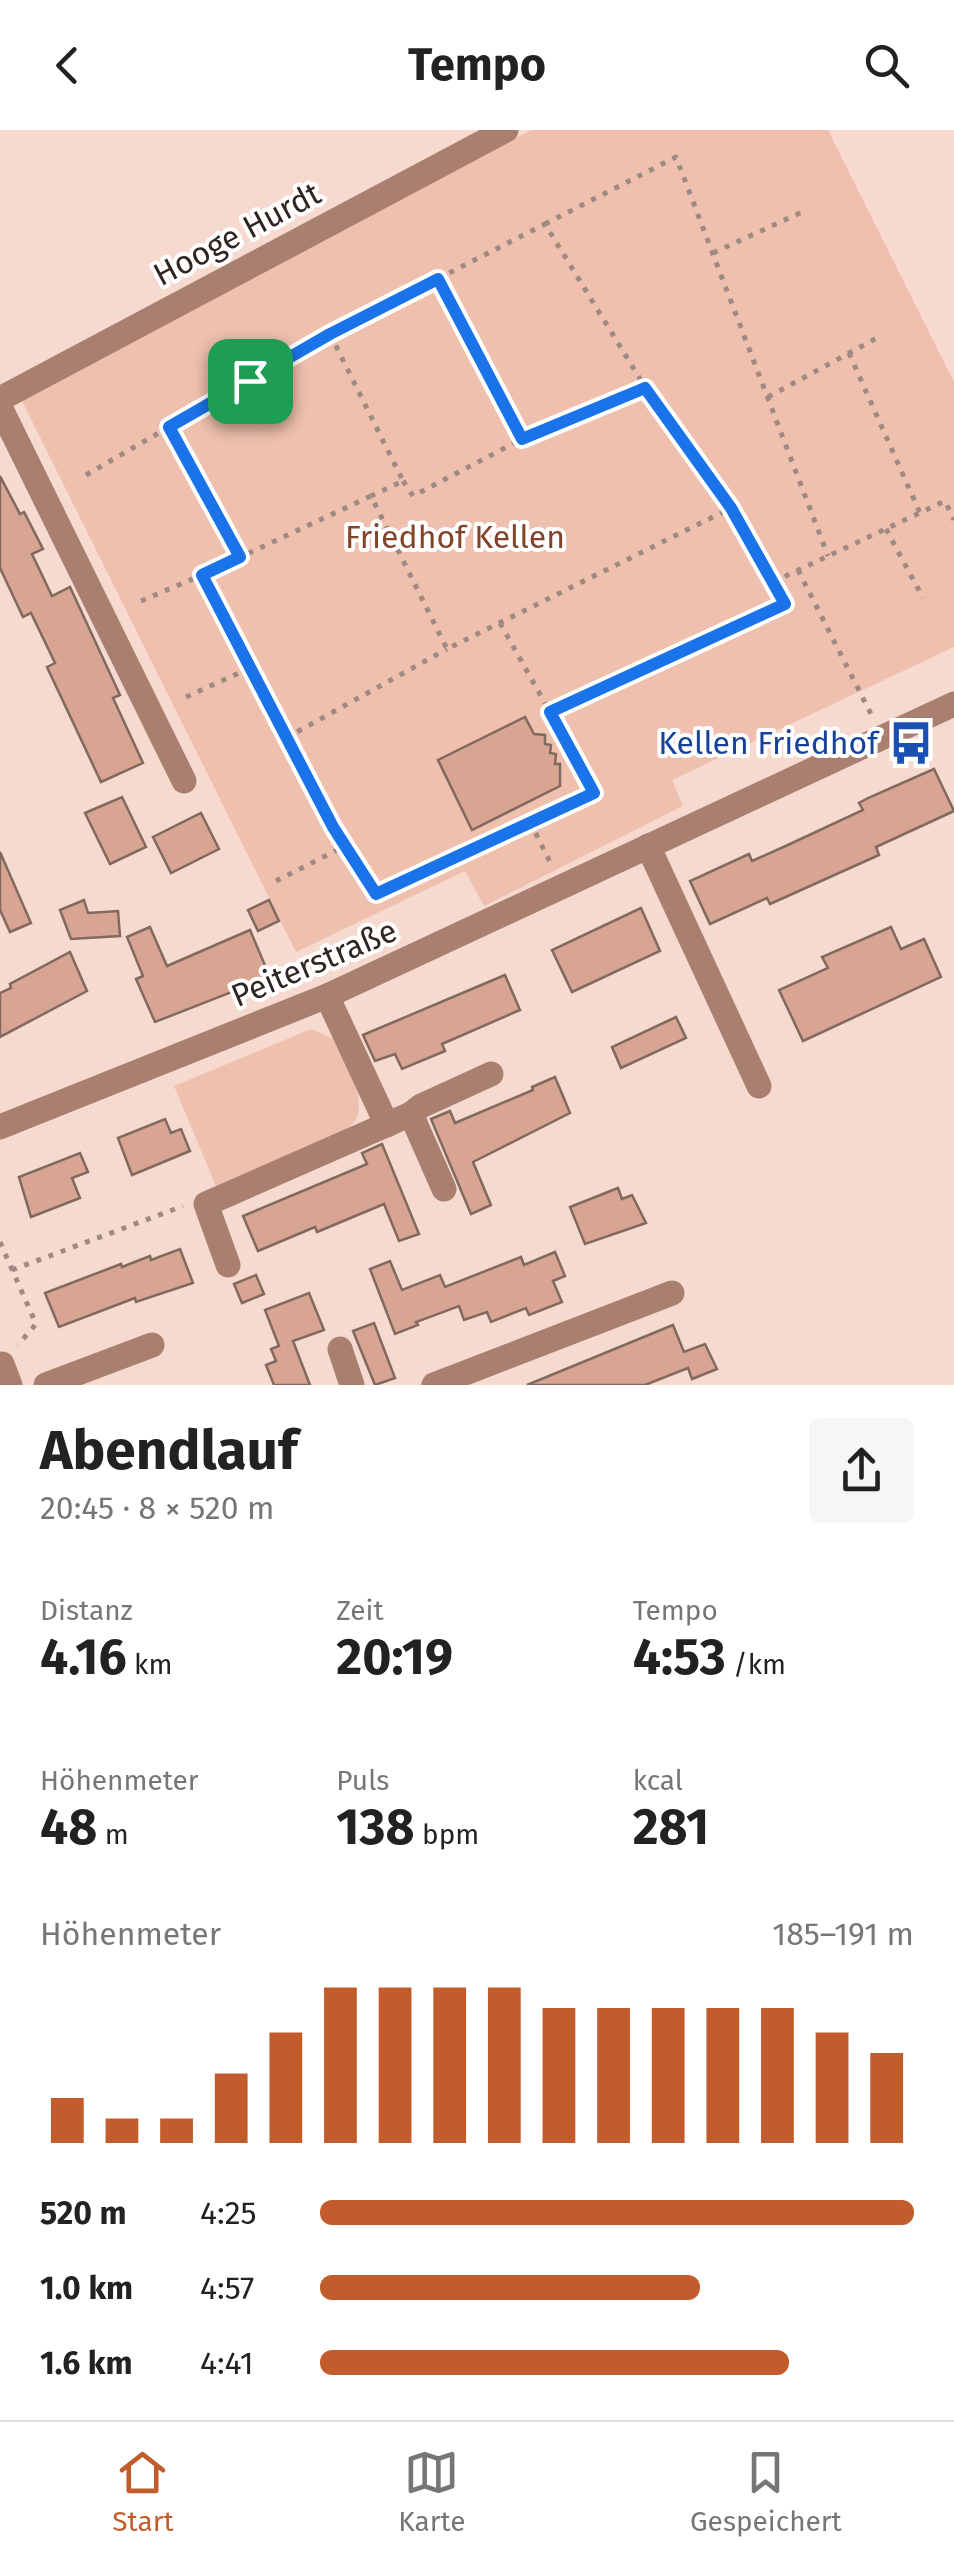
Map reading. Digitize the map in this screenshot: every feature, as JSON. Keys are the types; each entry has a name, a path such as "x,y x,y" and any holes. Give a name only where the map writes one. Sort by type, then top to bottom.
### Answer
{"street":[{"name":"Hooge Hurdt","path":"0,398 506,130"},
{"path":"0,407 184,781"},
{"name":"Peiterstraße","path":"0,1127 327,996 954,704"},
{"path":"648,846 759,1086"},
{"path":"327,996 387,1125"},
{"path":"228,1265 206,1204 412,1114 421,1106 491,1074"},
{"path":"412,1114 444,1189"},
{"path":"434,1385 672,1293"},
{"path":"46,1385 152,1345"},
{"path":"340,1349 352,1385"}],"path":[{"path":"86,474 330,334 676,157 828,556"},
{"path":"712,254 802,212"},
{"path":"545,224 645,388 731,508 785,604 550,712"},
{"path":"438,279 522,439"},
{"path":"330,334 413,496 522,439 645,388"},
{"path":"768,398 877,338"},
{"path":"849,354 920,513"},
{"path":"169,427 240,557"},
{"path":"141,601 404,481"},
{"path":"371,496 447,649"},
{"path":"772,582 945,501 954,520"},
{"path":"286,738 447,649 731,508"},
{"path":"886,529 923,598"},
{"path":"798,570 882,737"},
{"path":"202,575 286,738 376,894 594,793 500,623"},
{"path":"186,697 250,668"},
{"path":"532,824 564,888"},
{"path":"276,881 345,846"},
{"path":"12,1270 188,1204 206,1204"},
{"path":"0,1242 36,1324 6,1374"}],"green space":[{"name":"Friedhof Kellen","path":"531,130 828,130 954,382 954,647 672,780 683,806 484,906 465,871 296,952 22,401"},
{"path":"311,1029 334,1039 355,1085 359,1109 356,1120 348,1129 216,1186 174,1086"}],"building":[{"path":"0,476 43,549 32,554 52,596 70,587 120,695 113,698 143,763 101,782 47,667 55,663 31,613 23,617 0,568"},
{"path":"525,717 534,734 545,735 545,744 551,745 550,753 556,754 560,786 472,830 438,760"},
{"path":"934,769 954,811 876,847 879,855 770,904 767,898 710,924 690,881 749,854 752,861 790,844 863,810 859,803 868,798"},
{"path":"122,797 146,847 110,864 85,813"},
{"path":"201,813 219,849 171,873 153,837"},
{"path":"0,852 31,923 10,932 0,910"},
{"path":"84,900 88,913 118,911 120,936 71,939 60,910"},
{"path":"269,900 279,921 258,931 248,910"},
{"path":"641,908 660,951 572,992 552,950"},
{"path":"150,927 167,966 250,930 270,977 155,1022 136,979 143,976 127,937"},
{"path":"891,927 901,949 924,939 941,977 803,1041 779,990 828,968 822,957"},
{"path":"70,952 87,991 0,1037 0,993"},
{"path":"505,975 520,1010 442,1044 445,1051 402,1069 395,1054 375,1061 363,1035"},
{"path":"676,1017 686,1038 621,1068 612,1047"},
{"path":"555,1077 570,1113 473,1162 491,1205 471,1214 431,1119 450,1111 455,1123"},
{"path":"165,1119 171,1133 181,1129 190,1151 132,1175 118,1138"},
{"path":"382,1144 419,1234 399,1241 384,1204 258,1251 243,1216 367,1164 362,1153"},
{"path":"80,1153 88,1172 72,1178 80,1198 31,1217 19,1177"},
{"path":"618,1188 622,1199 632,1195 646,1223 585,1244 570,1207"},
{"path":"180,1249 193,1283 136,1302 135,1298 59,1327 45,1293 121,1264 122,1267 150,1256 151,1260"},
{"path":"555,1252 565,1276 553,1281 562,1302 529,1315 526,1308 491,1322 487,1312 464,1320 459,1306 395,1334 370,1269 390,1261 402,1290 440,1275 445,1287 521,1257 524,1265"},
{"path":"256,1275 264,1294 242,1303 234,1284"},
{"path":"309,1293 324,1330 293,1341 310,1385 274,1385 266,1365 276,1361 271,1349 279,1346 265,1310"},
{"path":"374,1323 395,1378 375,1385 353,1331"},
{"path":"673,1325 684,1352 705,1344 717,1369 692,1379 688,1368 645,1385 527,1385"}],"place":[{"name":"Kellen Friedhof","path":"911,743"}],"route":[{"path":"438,279 522,439 645,388 731,508 785,604 550,712 594,793 376,894 333,827 202,575 240,557 169,427 250,381 330,334 438,279"}]}
